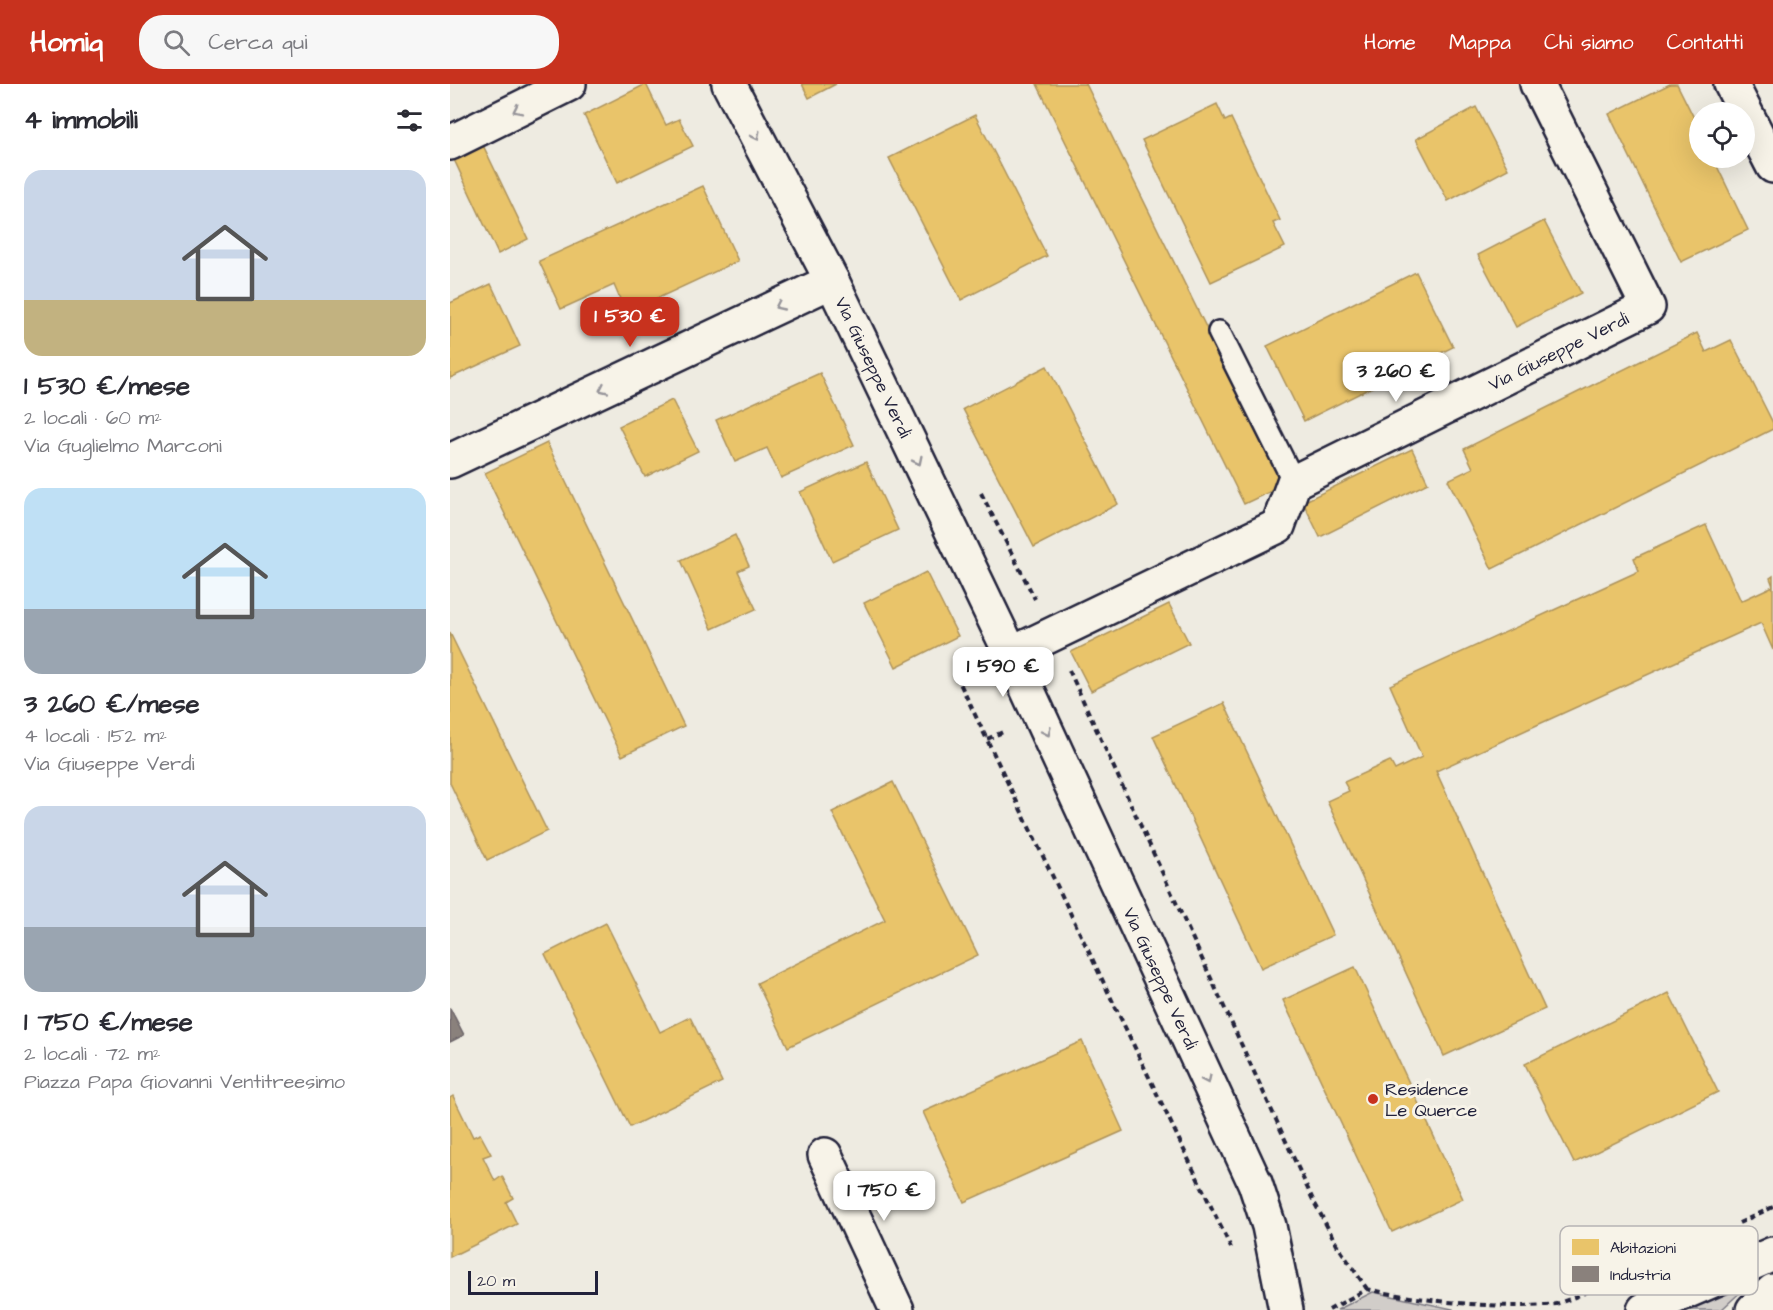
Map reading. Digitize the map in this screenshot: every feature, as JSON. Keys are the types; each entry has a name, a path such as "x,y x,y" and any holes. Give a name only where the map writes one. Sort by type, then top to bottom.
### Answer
{"street":[{"path":"450,143 569,84"},
{"name":"Via Giuseppe Verdi","path":"729,84 832,281 1011,654 1255,1183 1269,1226 1286,1310"},
{"name":"Via Giuseppe Verdi","path":"1294,482 1648,307 1537,84"},
{"path":"1731,84 1773,166"},
{"path":"450,461 832,281"},
{"path":"1011,654 1278,526 1294,482"},
{"path":"825,1155 897,1310"},
{"path":"1758,1261 1773,1254"},
{"path":"1753,1310 1773,1291"},
{"path":"1644,1310 1679,1295"}],"lane":[{"path":"1219,332 1294,482"}],"path":[{"path":"957,675 1235,1257"},
{"path":"1731,1226 1773,1207"},
{"path":"1329,1310 1367,1289 1463,1310 1513,1310 1554,1305 1577,1295"}],"shaded area":[{"path":"1373,1292 1453,1309 1453,1310 1337,1310"},
{"path":"1713,1295 1737,1295 1721,1310 1676,1310"}],"building: Abitazioni":[{"path":"646,84 666,125 679,119 693,146 617,183 584,115"},
{"path":"802,84 836,84 809,98"},
{"path":"1037,84 1086,84 1284,485 1244,504"},
{"path":"1670,84 1677,84 1689,108 1689,168 1718,168 1748,230 1681,262 1609,114"},
{"path":"1217,104 1225,121 1231,118 1280,220 1273,223 1285,247 1211,282 1142,140"},
{"path":"1476,107 1508,169 1448,201 1416,139"},
{"path":"975,115 1047,256 961,300 889,158"},
{"path":"480,139 528,239 498,254 451,153"},
{"path":"703,186 738,261 626,313 614,285 561,309 539,261"},
{"path":"1544,221 1581,293 1516,327 1478,255"},
{"path":"1416,272 1453,347 1304,421 1267,346"},
{"path":"491,284 520,346 450,378 450,303"},
{"path":"1697,333 1706,352 1731,340 1773,423 1773,429 1492,569 1448,480 1473,468 1464,449"},
{"path":"1047,366 1118,504 1034,547 963,409"},
{"path":"820,373 854,445 781,478 767,448 735,462 716,420"},
{"path":"672,400 698,451 645,477 619,426"},
{"path":"547,443 684,726 622,756 485,473"},
{"path":"1412,449 1428,483 1320,537 1303,502"},
{"path":"866,462 898,530 832,561 800,492"},
{"path":"1706,525 1741,601 1773,586 1773,650 1761,623 1436,771 1545,1009 1444,1056 1327,801 1349,791 1344,782 1390,761 1395,770 1422,757 1390,685 1639,571 1634,558"},
{"path":"735,535 749,566 738,571 756,609 712,629 681,560"},
{"path":"926,572 958,636 896,667 864,603"},
{"path":"1169,604 1189,643 1091,691 1071,652"},
{"path":"450,633 547,831 487,860 450,783"},
{"path":"1224,703 1333,935 1261,968 1153,736"},
{"path":"893,782 978,955 788,1047 757,983 885,920 832,812"},
{"path":"606,923 660,1032 690,1017 722,1082 630,1127 545,954"},
{"name":"Residence Le Querce","path":"1355,967 1463,1199 1392,1232 1283,1000"},
{"path":"1669,993 1718,1092 1574,1163 1525,1064"},
{"path":"1082,1041 1123,1131 964,1202 923,1112"},
{"path":"453,1096 473,1137 480,1134 491,1154 483,1157 495,1181 502,1176 513,1198 506,1202 517,1224 450,1257 450,1098"}],"building: Industria":[{"path":"450,1008 464,1035 450,1042"}],"place":[{"name":"Residence Le Querce","path":"1373,1099"}]}
